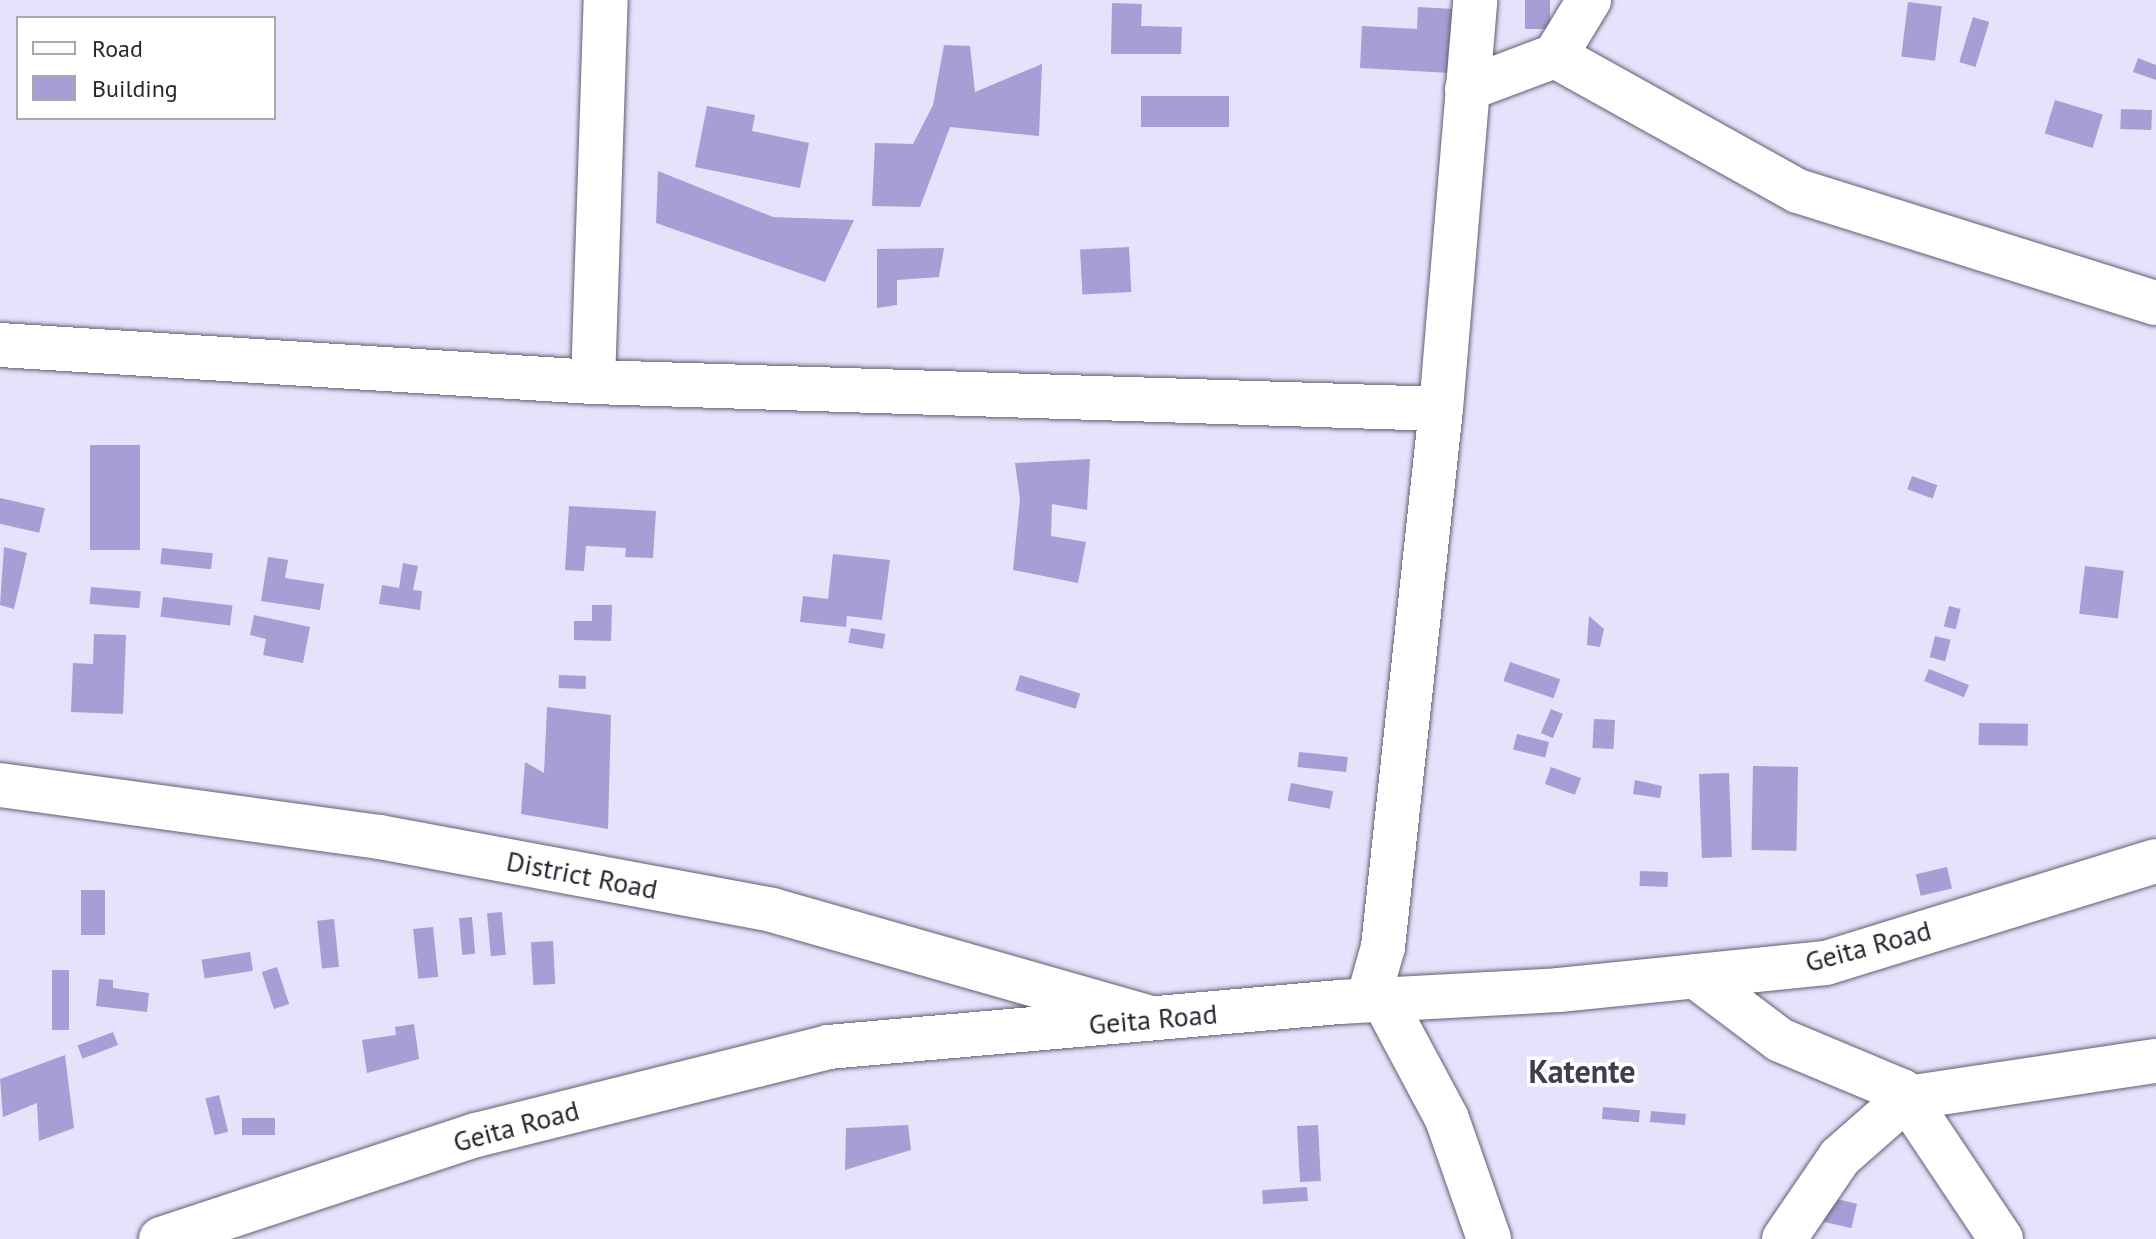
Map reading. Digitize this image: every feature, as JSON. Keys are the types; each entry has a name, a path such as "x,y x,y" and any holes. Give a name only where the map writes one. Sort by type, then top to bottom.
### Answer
{"street":[{"path":"593,382 606,0"},
{"path":"1475,0 1441,409 1376,1000 1447,1119 1489,1239"},
{"path":"1467,89 1555,56 1589,0"},
{"path":"1555,56 1798,191 2156,303"},
{"path":"0,345 593,382 1441,409"},
{"name":"District Road","path":"0,785 379,837 772,910 1153,1019"},
{"name":"Geita Road","path":"161,1239 476,1135 828,1047 1826,963 2156,861"},
{"path":"1695,976 1780,1040 1902,1091 2001,1239"},
{"path":"1784,1239 1840,1157 1907,1098 2156,1061"}],"building":[{"path":"1525,0 1550,0 1550,29 1525,29"},
{"path":"1908,2 1942,6 1935,61 1901,57"},
{"path":"1112,3 1142,4 1141,26 1182,27 1181,54 1111,54"},
{"path":"1418,7 1453,9 1450,73 1360,68 1362,26 1417,29"},
{"path":"1973,17 1989,22 1976,67 1959,62"},
{"path":"944,45 970,46 975,92 1042,64 1039,136 950,127 920,207 872,206 875,143 913,144 933,105"},
{"path":"2138,58 2156,65 2156,80 2133,72"},
{"path":"1141,96 1229,96 1229,127 1141,127"},
{"path":"2055,100 2103,115 2093,148 2045,133"},
{"path":"707,106 755,115 752,131 809,143 800,188 695,167"},
{"path":"2121,109 2152,110 2151,130 2120,129"},
{"path":"658,171 773,217 854,220 825,282 656,223"},
{"path":"1129,247 1131,292 1082,295 1080,250"},
{"path":"944,248 939,277 897,280 897,305 877,308 877,249"},
{"path":"90,445 140,445 140,550 90,550"},
{"path":"1090,459 1087,510 1052,504 1051,536 1086,542 1078,583 1013,570 1020,499 1015,463"},
{"path":"1912,476 1937,485 1933,498 1907,489"},
{"path":"0,498 45,508 39,533 0,524"},
{"path":"569,506 656,511 653,558 625,557 626,548 586,546 584,571 565,570"},
{"path":"4,547 27,553 14,609 0,605"},
{"path":"162,548 213,553 211,569 160,564"},
{"path":"833,554 890,560 882,620 847,616 846,627 800,622 803,596 828,599"},
{"path":"268,557 288,560 285,578 324,584 320,610 261,601"},
{"path":"403,563 418,566 413,590 422,591 420,610 379,604 382,585 399,588"},
{"path":"2085,566 2124,571 2118,618 2079,614"},
{"path":"91,587 141,591 139,608 90,604"},
{"path":"163,597 232,606 230,625 161,617"},
{"path":"592,605 612,605 611,641 574,640 574,621 592,621"},
{"path":"1949,606 1961,609 1956,629 1944,626"},
{"path":"254,615 310,627 303,663 263,655 266,639 250,635"},
{"path":"1589,616 1604,629 1600,647 1587,645"},
{"path":"851,628 885,634 883,649 848,643"},
{"path":"94,634 126,635 123,714 71,712 73,663 93,664"},
{"path":"1935,636 1951,640 1945,661 1930,657"},
{"path":"1510,662 1560,679 1554,698 1503,681"},
{"path":"1929,669 1969,685 1964,697 1924,681"},
{"path":"559,675 586,676 586,689 559,688"},
{"path":"1020,675 1080,693 1076,709 1015,690"},
{"path":"547,707 611,715 608,829 521,814 525,762 544,773"},
{"path":"1551,709 1563,714 1553,738 1541,733"},
{"path":"1594,719 1615,720 1613,749 1592,748"},
{"path":"1979,723 2028,724 2028,746 1979,745"},
{"path":"1517,734 1549,742 1545,758 1513,750"},
{"path":"1299,752 1348,757 1346,772 1297,767"},
{"path":"1753,766 1798,767 1797,851 1752,850"},
{"path":"1551,767 1581,778 1575,795 1545,784"},
{"path":"1729,773 1732,857 1702,858 1699,774"},
{"path":"1635,780 1662,786 1660,798 1633,794"},
{"path":"1291,783 1333,791 1330,809 1288,801"},
{"path":"1947,867 1952,888 1921,896 1916,874"},
{"path":"1640,871 1668,872 1667,887 1639,886"},
{"path":"81,890 105,890 105,935 81,935"},
{"path":"502,912 506,955 491,956 487,913"},
{"path":"472,917 475,954 462,955 459,918"},
{"path":"334,919 339,967 322,969 317,921"},
{"path":"433,927 438,977 418,979 413,929"},
{"path":"553,941 555,984 533,985 531,942"},
{"path":"250,952 253,971 205,978 202,960"},
{"path":"277,967 289,1004 274,1009 262,972"},
{"path":"52,970 69,970 69,1030 52,1030"},
{"path":"99,979 113,980 113,988 149,993 147,1012 96,1006"},
{"path":"414,1024 419,1059 367,1073 362,1040 396,1035 395,1027"},
{"path":"113,1032 118,1045 83,1059 78,1046"},
{"path":"65,1055 74,1128 39,1141 37,1103 3,1117 0,1079"},
{"path":"219,1095 228,1132 215,1135 205,1098"},
{"path":"1603,1107 1640,1110 1639,1122 1602,1119"},
{"path":"1651,1111 1686,1114 1685,1125 1650,1122"},
{"path":"242,1118 275,1118 275,1135 242,1135"},
{"path":"908,1125 911,1150 845,1170 846,1128"},
{"path":"1318,1125 1321,1181 1300,1182 1297,1126"},
{"path":"1307,1187 1308,1201 1263,1204 1262,1190"},
{"path":"1819,1195 1857,1204 1851,1228 1813,1219"}],"district":[{"name":"Katente","path":"1582,1071"}]}
